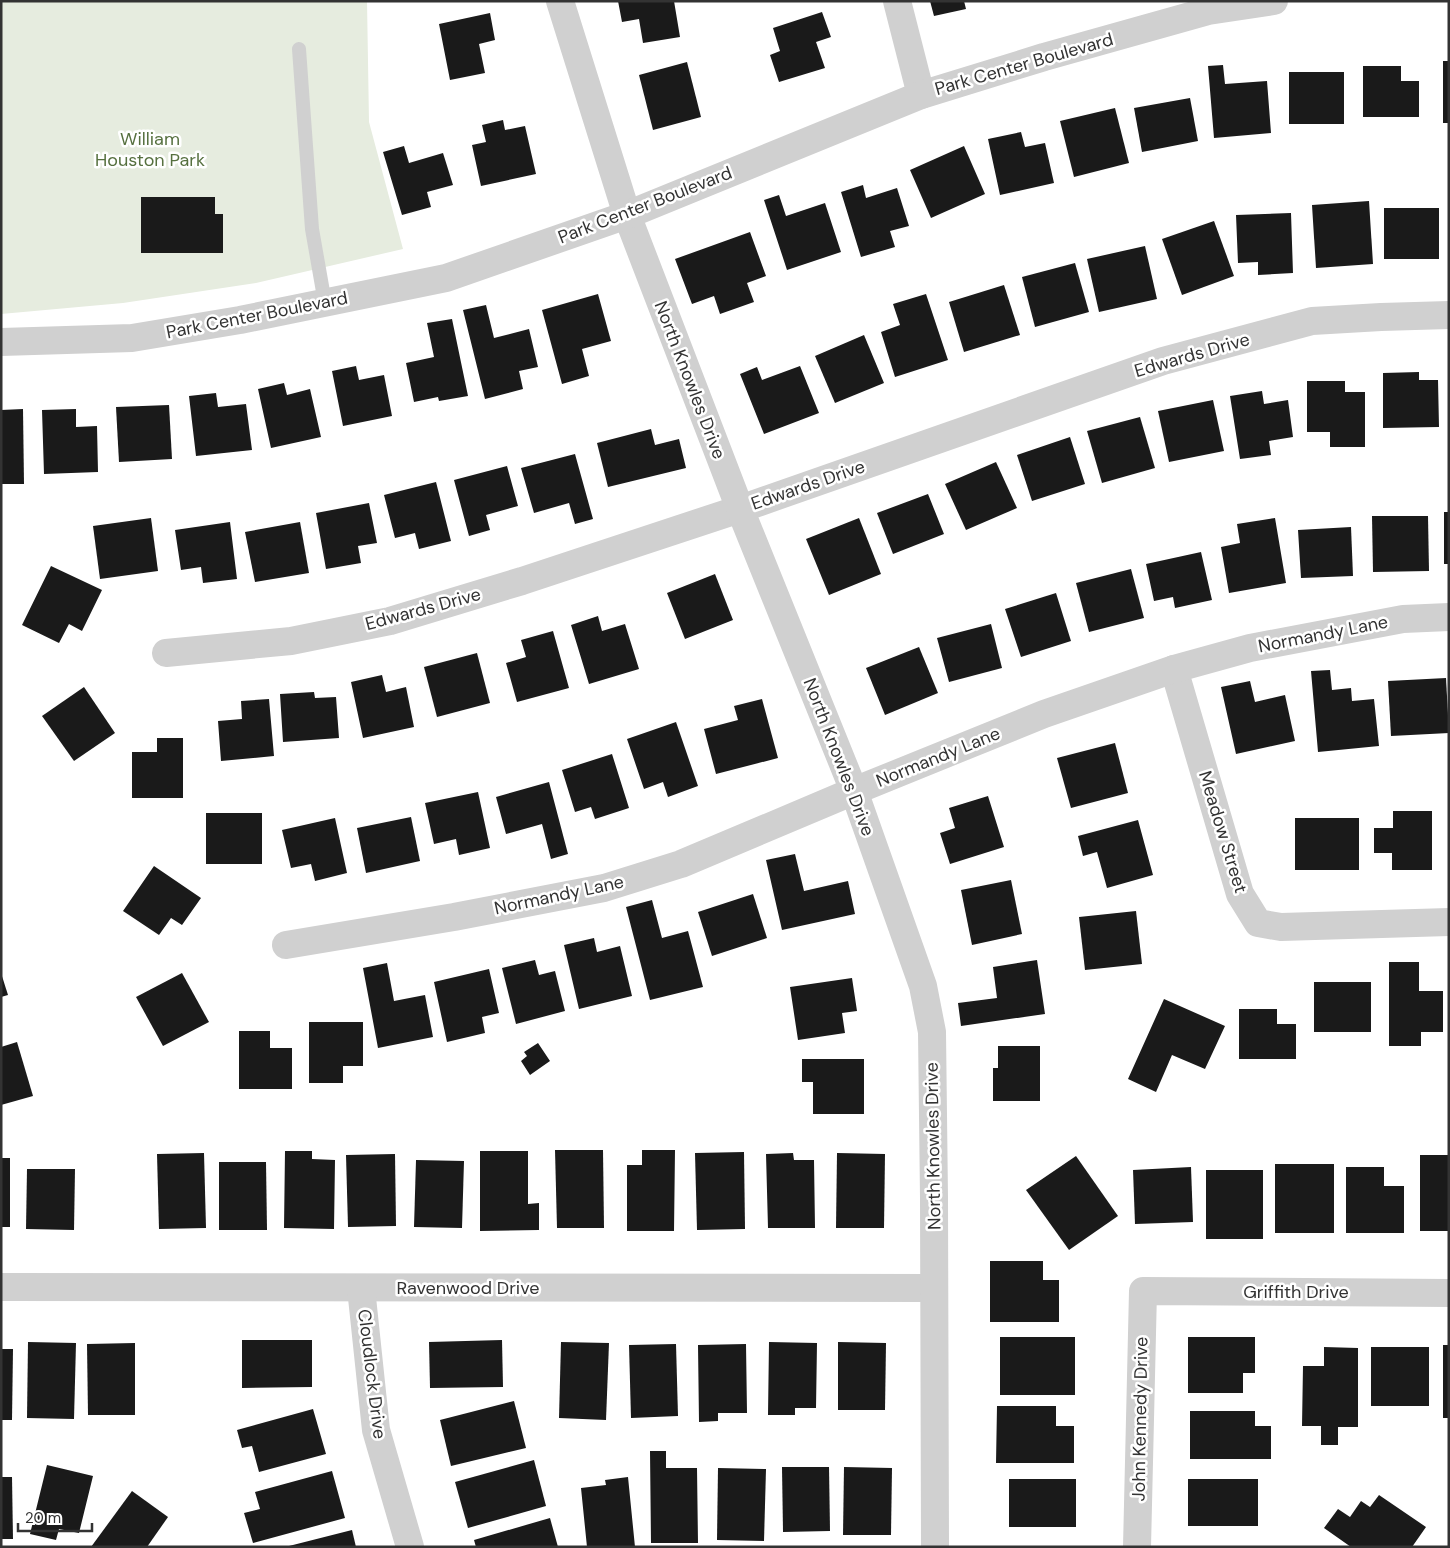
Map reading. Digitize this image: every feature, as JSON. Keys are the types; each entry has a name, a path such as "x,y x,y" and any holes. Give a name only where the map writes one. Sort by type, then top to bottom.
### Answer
{"street":[{"name":"North Knowles Drive","path":"560,1 626,215 740,509 854,791 923,986 932,1032 935,1547"},
{"path":"897,1 921,94"},
{"name":"Park Center Boulevard","path":"1,342 132,338 240,320 446,278 626,215 921,94 1208,11 1274,1"},
{"name":"Edwards Drive","path":"166,653 291,641 390,621 522,581 740,509 1163,361 1312,321 1381,316 1449,315"},
{"name":"Normandy Lane","path":"286,945 454,917 604,888 680,864 1044,714 1174,669 1250,648 1403,619 1449,617"},
{"name":"Meadow Street","path":"1174,669 1240,894 1258,923 1281,928 1449,922"},
{"name":"Ravenwood Drive","path":"1,1287 934,1288"},
{"name":"Cloudlock Drive","path":"361,1288 376,1430 410,1547"},
{"name":"Griffith Drive","path":"1143,1291 1449,1293"},
{"name":"John Kennedy Drive","path":"1137,1547 1143,1291"}],"lane":[{"path":"299,49 312,229 325,303"}],"green space":[{"name":"William Houston Park","path":"1,1 367,1 369,122 403,249 256,283 123,303 1,314"}],"building":[{"path":"618,1 674,1 680,37 643,43 639,19 622,22"},
{"path":"930,1 964,1 966,9 934,16"},
{"path":"822,12 831,37 816,42 825,68 779,82 770,55 780,51 773,28"},
{"path":"490,13 495,40 479,44 485,73 450,80 439,24"},
{"path":"1443,61 1449,61 1449,123 1443,123"},
{"path":"687,62 701,117 653,130 639,75"},
{"path":"1223,65 1225,84 1267,81 1271,133 1214,138 1208,66"},
{"path":"1363,66 1401,66 1401,81 1419,81 1419,117 1363,117"},
{"path":"1289,72 1344,72 1344,124 1289,124"},
{"path":"1190,98 1198,141 1142,152 1134,108"},
{"path":"1115,108 1129,163 1074,177 1060,121"},
{"path":"503,120 505,130 525,126 536,174 481,186 472,145 486,142 482,125"},
{"path":"1021,132 1025,147 1045,143 1054,183 1000,195 988,139"},
{"path":"404,146 409,163 443,153 453,185 427,192 431,207 402,215 383,152"},
{"path":"964,146 985,194 931,218 910,170"},
{"path":"863,185 866,198 897,188 909,226 890,231 895,247 861,257 841,192"},
{"path":"779,195 786,216 825,203 841,252 787,270 764,200"},
{"path":"141,197 215,197 215,214 223,214 223,253 141,253"},
{"path":"1369,201 1373,264 1316,268 1312,205"},
{"path":"1384,208 1439,208 1439,259 1384,259"},
{"path":"1291,213 1293,273 1258,275 1258,262 1238,263 1236,215"},
{"path":"1214,221 1234,276 1182,295 1162,239"},
{"path":"750,232 766,276 747,283 754,302 720,314 714,296 692,304 675,259"},
{"path":"1145,246 1157,299 1099,312 1087,259"},
{"path":"1075,263 1089,312 1035,327 1022,277"},
{"path":"1004,285 1020,335 964,352 949,302"},
{"path":"598,294 611,341 582,349 589,376 562,384 542,310"},
{"path":"926,294 948,360 895,377 881,332 900,325 893,304"},
{"path":"486,305 494,338 529,329 538,367 519,371 523,389 485,399 463,310"},
{"path":"452,319 468,396 439,401 438,397 414,402 406,363 434,357 427,323"},
{"path":"864,335 884,383 835,403 815,356"},
{"path":"356,366 359,380 384,375 392,416 343,426 332,371"},
{"path":"800,366 819,413 764,434 740,374 757,367 762,380"},
{"path":"1419,372 1419,380 1438,380 1439,427 1383,428 1383,373"},
{"path":"1307,381 1345,381 1345,392 1365,392 1365,447 1330,447 1330,432 1307,432"},
{"path":"284,383 287,395 310,389 321,437 271,448 258,389"},
{"path":"1262,391 1264,404 1288,400 1293,437 1269,441 1271,455 1240,459 1230,396"},
{"path":"216,393 218,407 246,404 252,450 196,456 189,396"},
{"path":"1213,400 1224,451 1169,462 1158,411"},
{"path":"169,405 172,459 119,462 116,407"},
{"path":"23,409 24,484 1,484 1,410"},
{"path":"76,409 76,427 97,426 98,472 44,474 42,410"},
{"path":"1140,417 1155,468 1102,483 1087,431"},
{"path":"651,429 655,445 679,439 686,468 608,487 597,443"},
{"path":"1070,437 1085,484 1032,501 1017,455"},
{"path":"575,454 593,519 575,524 569,503 534,513 521,468"},
{"path":"996,462 1017,508 966,530 945,484"},
{"path":"507,466 518,506 486,515 490,530 469,536 454,480"},
{"path":"436,482 451,541 419,549 415,533 395,538 384,495"},
{"path":"928,494 944,534 893,554 877,513"},
{"path":"369,503 377,543 358,546 361,563 326,569 316,513"},
{"path":"1444,512 1449,512 1449,564 1444,564"},
{"path":"1372,516 1428,516 1429,571 1373,572"},
{"path":"151,518 158,571 100,579 93,526"},
{"path":"859,518 881,574 829,595 806,539"},
{"path":"1275,518 1286,583 1229,593 1221,547 1240,543 1237,524"},
{"path":"230,522 237,579 203,583 201,567 181,570 175,530"},
{"path":"300,522 309,573 255,582 245,532"},
{"path":"1351,527 1353,576 1301,578 1298,530"},
{"path":"1201,552 1212,600 1175,608 1173,597 1154,601 1146,564"},
{"path":"51,566 102,590 82,631 69,624 59,643 22,625"},
{"path":"1131,569 1144,618 1089,632 1076,583"},
{"path":"715,574 733,620 685,639 667,593"},
{"path":"1056,593 1071,641 1021,657 1005,609"},
{"path":"598,616 602,631 625,624 639,669 589,684 571,625"},
{"path":"991,624 1002,668 949,682 937,638"},
{"path":"553,631 569,688 517,702 506,663 526,657 521,640"},
{"path":"919,647 938,693 885,715 866,668"},
{"path":"477,653 490,703 437,717 424,667"},
{"path":"1330,670 1332,690 1351,688 1352,701 1374,699 1379,746 1318,752 1311,671"},
{"path":"382,675 386,692 406,687 414,727 363,738 351,682"},
{"path":"1446,678 1449,733 1391,736 1388,681"},
{"path":"1250,681 1255,702 1285,695 1295,741 1236,754 1221,687"},
{"path":"84,687 115,733 74,761 42,716"},
{"path":"314,692 315,698 336,697 339,738 283,742 280,694"},
{"path":"269,699 274,756 221,761 218,721 242,719 241,701"},
{"path":"762,699 778,758 716,774 704,729 738,720 734,706"},
{"path":"676,722 698,786 668,797 663,782 644,789 627,739"},
{"path":"157,738 183,738 183,798 132,798 132,752 157,752"},
{"path":"1115,743 1128,793 1071,808 1057,758"},
{"path":"612,754 629,808 595,819 591,807 575,812 562,770"},
{"path":"549,782 568,854 551,859 542,824 506,834 496,797"},
{"path":"478,792 490,848 459,855 456,839 434,844 425,803"},
{"path":"988,796 1004,847 950,864 940,833 955,828 949,808"},
{"path":"1393,811 1432,811 1432,870 1392,870 1392,853 1374,853 1374,828 1393,828"},
{"path":"206,813 262,813 262,864 206,864"},
{"path":"411,817 420,861 366,873 357,828"},
{"path":"335,818 347,873 315,881 311,864 291,868 282,830"},
{"path":"1295,818 1359,818 1359,870 1295,870"},
{"path":"1138,820 1153,875 1107,888 1097,852 1083,856 1078,836"},
{"path":"795,854 804,891 848,881 855,914 782,930 766,860"},
{"path":"154,866 201,898 182,925 171,918 159,935 123,911"},
{"path":"1011,880 1022,934 972,945 961,890"},
{"path":"753,894 767,938 712,956 698,912"},
{"path":"652,900 662,938 688,931 703,987 650,1000 626,907"},
{"path":"1136,911 1142,964 1085,970 1079,917"},
{"path":"594,938 597,952 620,946 632,996 579,1009 564,945"},
{"path":"535,960 539,975 555,971 565,1011 516,1024 502,968"},
{"path":"1037,960 1045,1014 961,1026 958,1003 997,998 993,967"},
{"path":"1389,962 1419,962 1419,991 1443,991 1443,1032 1421,1032 1421,1046 1389,1046"},
{"path":"387,963 394,1001 425,995 433,1037 378,1048 363,968"},
{"path":"489,969 499,1013 482,1017 485,1033 447,1042 434,982"},
{"path":"1,973 8,995 1,997"},
{"path":"182,973 209,1022 163,1046 136,997"},
{"path":"852,978 857,1011 842,1013 845,1033 798,1040 790,987"},
{"path":"1314,982 1371,982 1371,1032 1314,1032"},
{"path":"1164,999 1225,1026 1205,1069 1172,1055 1156,1092 1128,1079"},
{"path":"1239,1009 1277,1009 1277,1024 1296,1024 1296,1059 1239,1059"},
{"path":"309,1022 363,1022 363,1066 343,1066 343,1083 309,1083"},
{"path":"239,1031 270,1031 270,1048 292,1048 292,1089 239,1089"},
{"path":"17,1042 33,1096 1,1105 1,1047"},
{"path":"538,1043 550,1061 530,1075 521,1061 527,1056 524,1052"},
{"path":"998,1046 1040,1046 1040,1101 993,1101 993,1068 998,1068"},
{"path":"802,1059 864,1059 864,1114 813,1114 813,1082 802,1082"},
{"path":"555,1150 603,1150 604,1228 557,1228"},
{"path":"642,1150 675,1150 674,1231 627,1231 627,1165 642,1165"},
{"path":"285,1151 312,1151 312,1159 335,1160 334,1229 284,1228"},
{"path":"480,1151 528,1151 528,1204 539,1203 539,1230 480,1231"},
{"path":"744,1152 745,1229 697,1230 695,1153"},
{"path":"204,1153 206,1228 159,1229 157,1154"},
{"path":"793,1153 794,1160 814,1160 815,1228 768,1228 766,1154"},
{"path":"837,1153 885,1154 884,1228 836,1228"},
{"path":"395,1154 396,1226 348,1227 346,1155"},
{"path":"1420,1155 1449,1155 1449,1231 1420,1231"},
{"path":"1076,1156 1118,1216 1069,1250 1026,1190"},
{"path":"1,1158 10,1158 10,1227 1,1227"},
{"path":"416,1160 464,1161 462,1228 414,1227"},
{"path":"219,1162 266,1162 267,1230 219,1230"},
{"path":"1275,1164 1334,1164 1334,1233 1275,1233"},
{"path":"1191,1167 1193,1222 1135,1224 1133,1170"},
{"path":"1346,1167 1384,1167 1384,1186 1404,1186 1404,1233 1346,1233"},
{"path":"27,1169 75,1169 74,1230 26,1229"},
{"path":"1206,1170 1263,1170 1263,1239 1206,1239"},
{"path":"990,1261 1043,1261 1043,1280 1059,1280 1059,1322 990,1322"},
{"path":"1000,1337 1075,1337 1075,1395 1000,1395"},
{"path":"1188,1337 1255,1337 1255,1373 1243,1373 1243,1393 1188,1393"},
{"path":"242,1340 312,1340 312,1387 242,1388"},
{"path":"502,1340 503,1387 430,1388 429,1342"},
{"path":"28,1342 76,1343 74,1419 27,1418"},
{"path":"561,1342 609,1343 606,1420 559,1418"},
{"path":"769,1342 817,1343 816,1408 795,1408 795,1415 768,1415"},
{"path":"838,1342 886,1343 885,1410 838,1410"},
{"path":"135,1343 135,1415 88,1415 87,1344"},
{"path":"676,1344 678,1416 631,1418 629,1345"},
{"path":"746,1344 747,1413 718,1413 718,1421 699,1422 698,1345"},
{"path":"1443,1345 1449,1345 1449,1418 1443,1418"},
{"path":"1324,1347 1358,1348 1358,1427 1338,1427 1338,1445 1321,1445 1321,1426 1302,1426 1303,1366 1324,1366"},
{"path":"1371,1347 1429,1347 1429,1406 1371,1406"},
{"path":"1,1349 13,1349 12,1420 1,1420"},
{"path":"514,1401 526,1448 451,1466 440,1420"},
{"path":"997,1406 1056,1406 1056,1426 1074,1426 1074,1463 996,1463"},
{"path":"313,1409 326,1454 259,1472 252,1446 242,1448 237,1430"},
{"path":"1190,1411 1255,1411 1255,1426 1271,1426 1271,1459 1190,1459"},
{"path":"650,1451 666,1451 666,1468 697,1468 698,1543 651,1543"},
{"path":"534,1460 546,1506 468,1528 455,1482"},
{"path":"47,1465 93,1476 79,1533 59,1529 56,1540 30,1534"},
{"path":"782,1467 829,1467 830,1531 783,1532"},
{"path":"844,1467 892,1468 891,1535 843,1535"},
{"path":"718,1468 766,1469 764,1541 717,1540"},
{"path":"332,1471 345,1518 253,1543 244,1513 260,1509 255,1492"},
{"path":"1,1477 12,1477 13,1539 1,1539"},
{"path":"628,1477 635,1547 587,1547 581,1488 606,1485 605,1480"},
{"path":"1009,1479 1076,1479 1076,1527 1009,1527"},
{"path":"1188,1479 1258,1479 1258,1526 1188,1526"},
{"path":"132,1491 168,1517 147,1547 91,1547"},
{"path":"1379,1495 1426,1527 1412,1547 1351,1547 1324,1528 1338,1509 1350,1517 1361,1501 1370,1507"},
{"path":"550,1518 558,1547 476,1547 474,1540"},
{"path":"352,1530 356,1547 289,1547 289,1546"}]}
